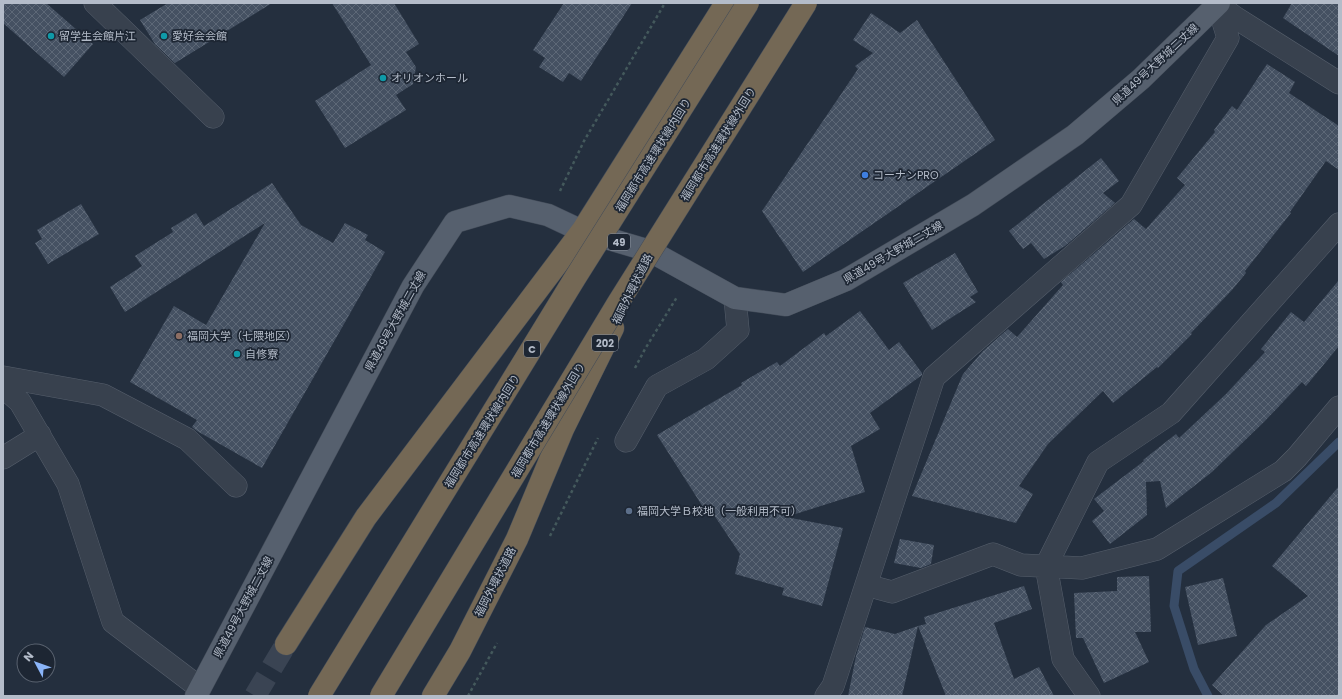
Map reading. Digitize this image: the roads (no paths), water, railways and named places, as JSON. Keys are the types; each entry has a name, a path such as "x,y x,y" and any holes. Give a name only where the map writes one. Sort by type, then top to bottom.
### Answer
{"highway":[{"path":"286,644 366,517 582,230 726,3"},
{"name":"福岡都市高速環状線内回り","path":"320,696 576,278 748,3"},
{"name":"福岡外環状道路","path":"433,696 460,651 517,539 563,429 650,251 805,3"},
{"name":"福岡都市高速環状線外回り","path":"381,696 618,303 805,3"}],"main road":[{"name":"県道49号大野城二丈線","path":"198,692 413,286 455,222 509,206 548,214 582,230 650,251 735,298 786,304 846,280 972,205 1075,136 1140,79 1218,4"}],"street":[{"path":"95,3 213,117"},
{"path":"1218,4 1236,18 1339,82"},
{"path":"826,696 834,686 934,377 1132,205 1228,38 1218,4"},
{"path":"1089,696 1063,659 1046,566 1098,462 1171,413 1339,224"},
{"path":"626,441 657,386 706,359 738,330 735,298"},
{"path":"3,377 103,395 187,439 236,486"},
{"path":"3,387 20,402 68,484 113,622 198,692"},
{"path":"866,585 892,592 993,554 1021,565 1082,568 1157,550 1283,471 1339,408"},
{"path":"3,458 40,435"}],"waterway":[{"path":"1208,696 1194,669 1174,606 1178,571 1276,503 1339,442"}],"tunnel":[{"path":"255,696 286,644"}],"place":[{"name":"留学生会館片江","path":"51,36"},
{"name":"愛好会会館","path":"164,36"},
{"name":"オリオンホール","path":"383,78"},
{"name":"コーナンPRO","path":"865,175"},
{"name":"福岡大学（七隈地区）","path":"179,336"},
{"name":"自修寮","path":"237,354"},
{"name":"福岡大学Ｂ校地（一般利用不可）","path":"629,511"}]}
